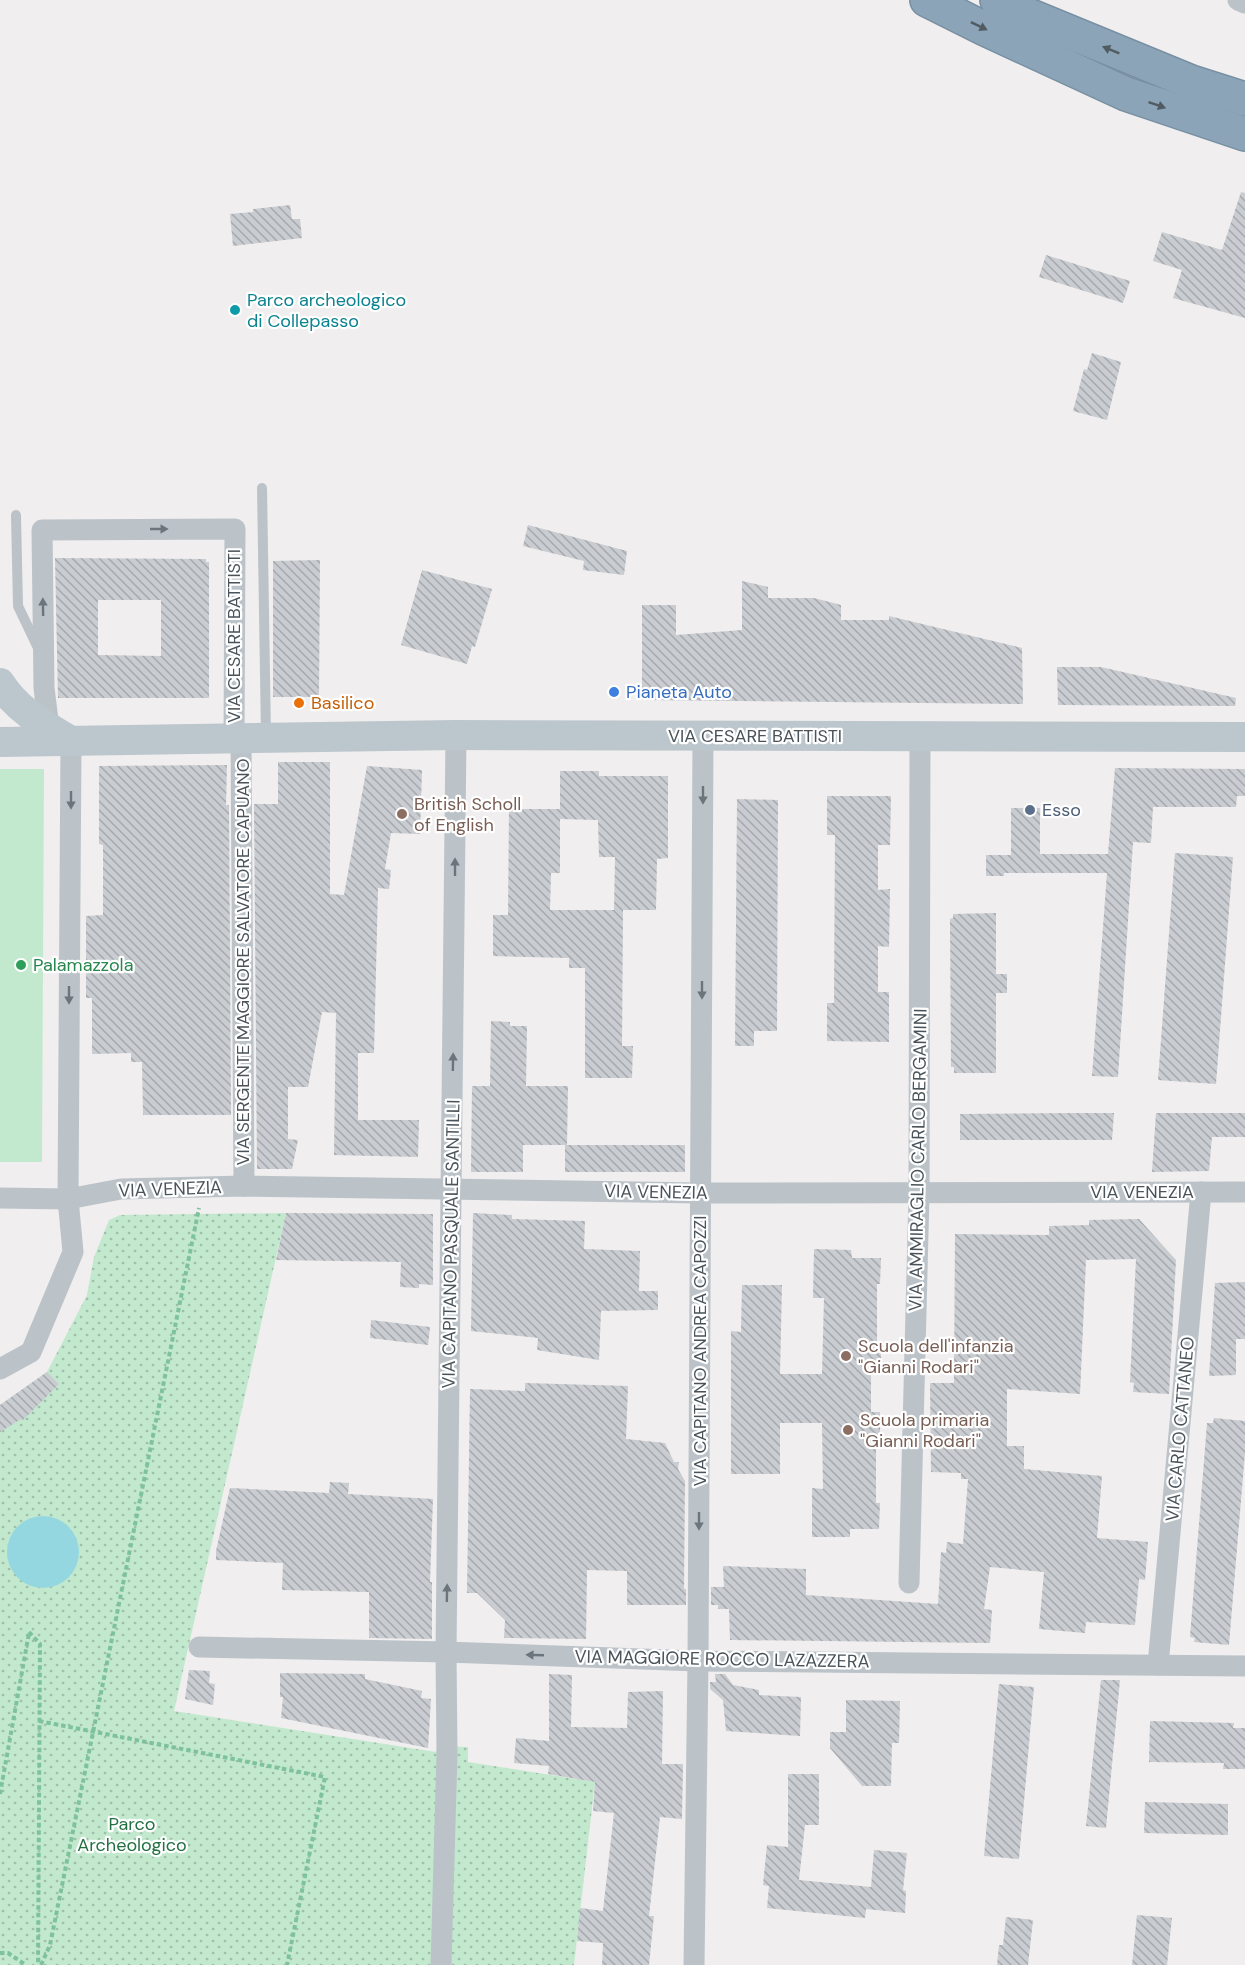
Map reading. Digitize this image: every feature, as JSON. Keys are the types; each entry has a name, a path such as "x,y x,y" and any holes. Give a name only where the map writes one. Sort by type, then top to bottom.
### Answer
{"highway":[{"path":"927,0 1126,94 1245,134"},
{"path":"997,0 1016,10 1191,82 1245,99"}],"main road":[{"path":"0,683 8,695 35,720 60,735"},
{"name":"VIA CESARE BATTISTI","path":"0,742 60,735 247,739 456,735 1245,737"}],"street":[{"path":"1238,0 1245,3"},
{"name":"VIA CESARE BATTISTI","path":"60,735 44,688 42,530 235,529 247,739"},
{"path":"0,1369 31,1352 73,1252 68,1199 60,735"},
{"name":"VIA CAPITANO PASQUALE SANTILLI","path":"441,1965 447,1754 446,1652 456,735"},
{"name":"VIA CAPITANO ANDREA CAPOZZI","path":"694,1965 704,736"},
{"name":"VIA AMMIRAGLIO CARLO BERGAMINI","path":"909,1583 919,1194 920,737"},
{"name":"VIA SERGENTE MAGGIORE SALVATORE CAPUANO","path":"244,1186 247,739"},
{"name":"VIA VENEZIA","path":"0,1198 68,1199 121,1189 244,1186 701,1193 1245,1192"},
{"name":"VIA CARLO CATTANEO","path":"1158,1665 1201,1192"},
{"name":"VIA MAGGIORE ROCCO LAZAZZERA","path":"199,1647 446,1652 698,1661 1245,1666"}],"lane":[{"name":"VIA CESARE BATTISTI","path":"247,739 262,488"},
{"path":"16,515 18,606 43,659"}],"path":[{"path":"40,1965 50,1945 199,1208"},
{"path":"0,1794 29,1632 40,1644 40,1965"},
{"path":"39,1721 326,1777 287,1965"},
{"path":"0,1953 8,1953 26,1965"}],"green space":[{"name":"Palamazzola","path":"0,769 44,769 42,1162 0,1162"},
{"name":"Parco Archeologico","path":"286,1213 174,1711 436,1752 437,1746 468,1747 468,1762 595,1782 574,1965 0,1965 0,1405 47,1372 87,1295 94,1257 109,1220 120,1215"}],"water":[{"path":"43,1516 63,1522 73,1532 79,1552 73,1572 63,1582 43,1588 23,1582 13,1572 7,1552 13,1532 23,1522"}],"building":[{"path":"1241,192 1245,193 1245,318 1173,298 1182,270 1153,261 1162,232 1222,250"},
{"path":"290,205 292,219 300,219 302,238 233,246 230,214"},
{"path":"1046,255 1130,281 1123,303 1039,277"},
{"path":"1092,353 1121,362 1107,420 1073,411 1084,369 1087,370"},
{"path":"528,525 627,551 624,575 583,570 584,561 523,546"},
{"path":"55,558 206,559 206,562 209,562 209,698 58,698","holes":["98,600 161,600 161,656 98,655"]},
{"path":"320,560 319,697 273,697 273,561"},
{"path":"422,570 492,589 475,647 472,646 467,664 401,645"},
{"path":"742,581 768,587 768,598 814,598 841,605 841,620 889,620 889,616 1022,648 1023,704 642,700 642,605 676,605 676,635 742,630"},
{"path":"1057,667 1101,667 1236,698 1235,706 1058,705"},
{"path":"278,762 330,762 330,894 344,895 367,766 422,770 420,834 391,833 385,869 391,870 389,889 378,888 374,1053 358,1053 358,1120 419,1120 418,1157 334,1155 336,1013 322,1012 308,1087 288,1087 288,1139 298,1140 292,1169 257,1169 254,804 278,804"},
{"path":"227,765 231,1115 143,1115 142,1062 131,1062 131,1053 92,1054 92,998 86,998 86,916 103,915 103,845 99,844 99,766"},
{"path":"1115,768 1245,769 1245,796 1237,796 1236,807 1153,807 1151,843 1133,842 1118,1077 1092,1076 1107,873 1004,873 1004,876 986,876 986,855 1011,855 1011,808 1040,808 1040,854 1108,854"},
{"path":"560,771 599,771 599,776 668,776 668,858 657,859 656,910 623,910 622,1046 633,1046 632,1078 585,1078 585,968 569,968 569,958 493,956 493,915 508,915 509,809 560,809","holes":["560,819 598,820 599,857 615,857 614,910 550,910 551,873 560,873"]},
{"path":"827,796 891,796 890,845 878,845 878,890 890,889 889,947 878,946 878,992 889,992 889,1042 827,1041 827,1003 834,1003 835,835 827,835"},
{"path":"737,799 778,800 777,1031 754,1031 754,1046 735,1046"},
{"path":"1175,853 1233,857 1216,1084 1158,1080"},
{"path":"996,913 996,974 1007,974 1007,993 996,993 996,1073 954,1073 954,1067 951,1067 950,919 953,918 953,914"},
{"path":"491,1021 510,1022 510,1026 527,1026 526,1086 568,1086 567,1145 523,1145 523,1172 471,1172 472,1086 490,1086"},
{"path":"1114,1113 1112,1140 960,1140 960,1114"},
{"path":"1156,1113 1245,1113 1245,1137 1212,1137 1209,1171 1152,1172"},
{"path":"565,1145 685,1145 685,1172 565,1172"},
{"path":"286,1213 433,1214 433,1285 419,1284 419,1288 400,1287 401,1262 276,1260"},
{"path":"473,1213 512,1215 512,1219 585,1221 584,1249 640,1251 639,1291 658,1291 658,1310 601,1311 599,1360 537,1350 538,1338 471,1331"},
{"path":"1139,1219 1176,1260 1169,1394 1133,1392 1134,1383 1130,1382 1136,1259 1086,1260 1080,1394 1007,1389 1007,1446 1024,1446 1024,1469 1102,1476 1097,1538 1148,1542 1145,1580 1139,1579 1135,1625 1086,1622 1085,1633 1039,1629 1044,1572 990,1567 984,1609 992,1610 990,1643 730,1640 729,1609 718,1609 718,1605 711,1605 711,1587 724,1587 723,1566 806,1569 806,1595 938,1604 941,1552 946,1553 947,1542 963,1544 968,1479 961,1479 961,1473 931,1472 930,1383 954,1383 955,1234 1049,1235 1049,1226 1089,1225 1089,1220"},
{"path":"814,1249 851,1250 852,1258 881,1258 880,1284 877,1284 877,1348 881,1348 881,1375 871,1375 871,1412 880,1412 880,1438 876,1438 876,1503 880,1503 879,1529 850,1529 850,1537 812,1537 812,1488 823,1489 822,1423 780,1423 780,1474 731,1474 731,1331 741,1332 742,1285 782,1285 780,1374 822,1374 824,1298 813,1298"},
{"path":"1245,1282 1245,1339 1236,1339 1236,1375 1209,1376 1215,1283"},
{"path":"371,1320 430,1327 428,1345 370,1338"},
{"path":"47,1372 59,1384 22,1421 21,1419 0,1432 0,1405"},
{"path":"525,1383 628,1386 626,1439 665,1443 674,1462 679,1462 678,1469 685,1481 684,1589 686,1589 686,1605 627,1605 627,1571 587,1570 586,1639 504,1638 505,1620 477,1593 467,1593 470,1389 525,1391"},
{"path":"1214,1418 1245,1421 1245,1452 1229,1645 1194,1642 1195,1638 1190,1637 1207,1423 1213,1423"},
{"path":"330,1482 349,1483 348,1494 433,1499 430,1582 432,1582 432,1639 369,1638 369,1592 282,1590 283,1563 216,1560 230,1488 329,1493"},
{"path":"189,1670 210,1671 209,1683 215,1684 213,1705 185,1699"},
{"path":"280,1673 365,1674 365,1679 422,1691 421,1698 431,1699 428,1748 281,1718 283,1697 280,1697"},
{"path":"549,1674 572,1675 571,1727 627,1728 628,1692 663,1691 662,1764 683,1764 682,1819 660,1817 649,1916 654,1916 649,1965 602,1965 603,1943 577,1941 580,1908 603,1911 614,1813 593,1811 595,1782 548,1774 549,1766 514,1763 516,1738 549,1741"},
{"path":"715,1674 725,1674 733,1685 759,1690 759,1695 801,1697 800,1736 726,1731 723,1700 710,1689 710,1682 716,1682"},
{"path":"1101,1680 1120,1680 1106,1828 1086,1826"},
{"path":"999,1684 1034,1687 1019,1859 984,1856"},
{"path":"846,1700 900,1701 899,1743 892,1743 891,1786 862,1786 830,1748 830,1732 846,1732"},
{"path":"1150,1721 1234,1723 1233,1728 1245,1728 1245,1769 1223,1769 1224,1763 1149,1762"},
{"path":"788,1774 819,1774 819,1825 805,1825 799,1880 871,1887 874,1850 907,1853 903,1890 906,1891 905,1913 866,1909 865,1918 767,1908 769,1886 763,1885 767,1845 788,1847"},
{"path":"1145,1802 1228,1804 1228,1835 1144,1833"},
{"path":"1137,1915 1172,1918 1167,1965 1132,1965"},
{"path":"1006,1917 1033,1920 1028,1965 997,1965 999,1945 1003,1945"}],"place":[{"name":"Parco archeologico di Collepasso","path":"235,310"},
{"name":"Pianeta Auto","path":"614,692"},
{"name":"Basilico","path":"299,703"},
{"name":"Esso","path":"1030,810"},
{"name":"British Scholl of English","path":"402,814"},
{"name":"Palamazzola","path":"21,965"},
{"name":"Scuola dell'infanzia \"Gianni Rodari\"","path":"846,1356"},
{"name":"Scuola primaria \"Gianni Rodari\"","path":"848,1430"}]}
